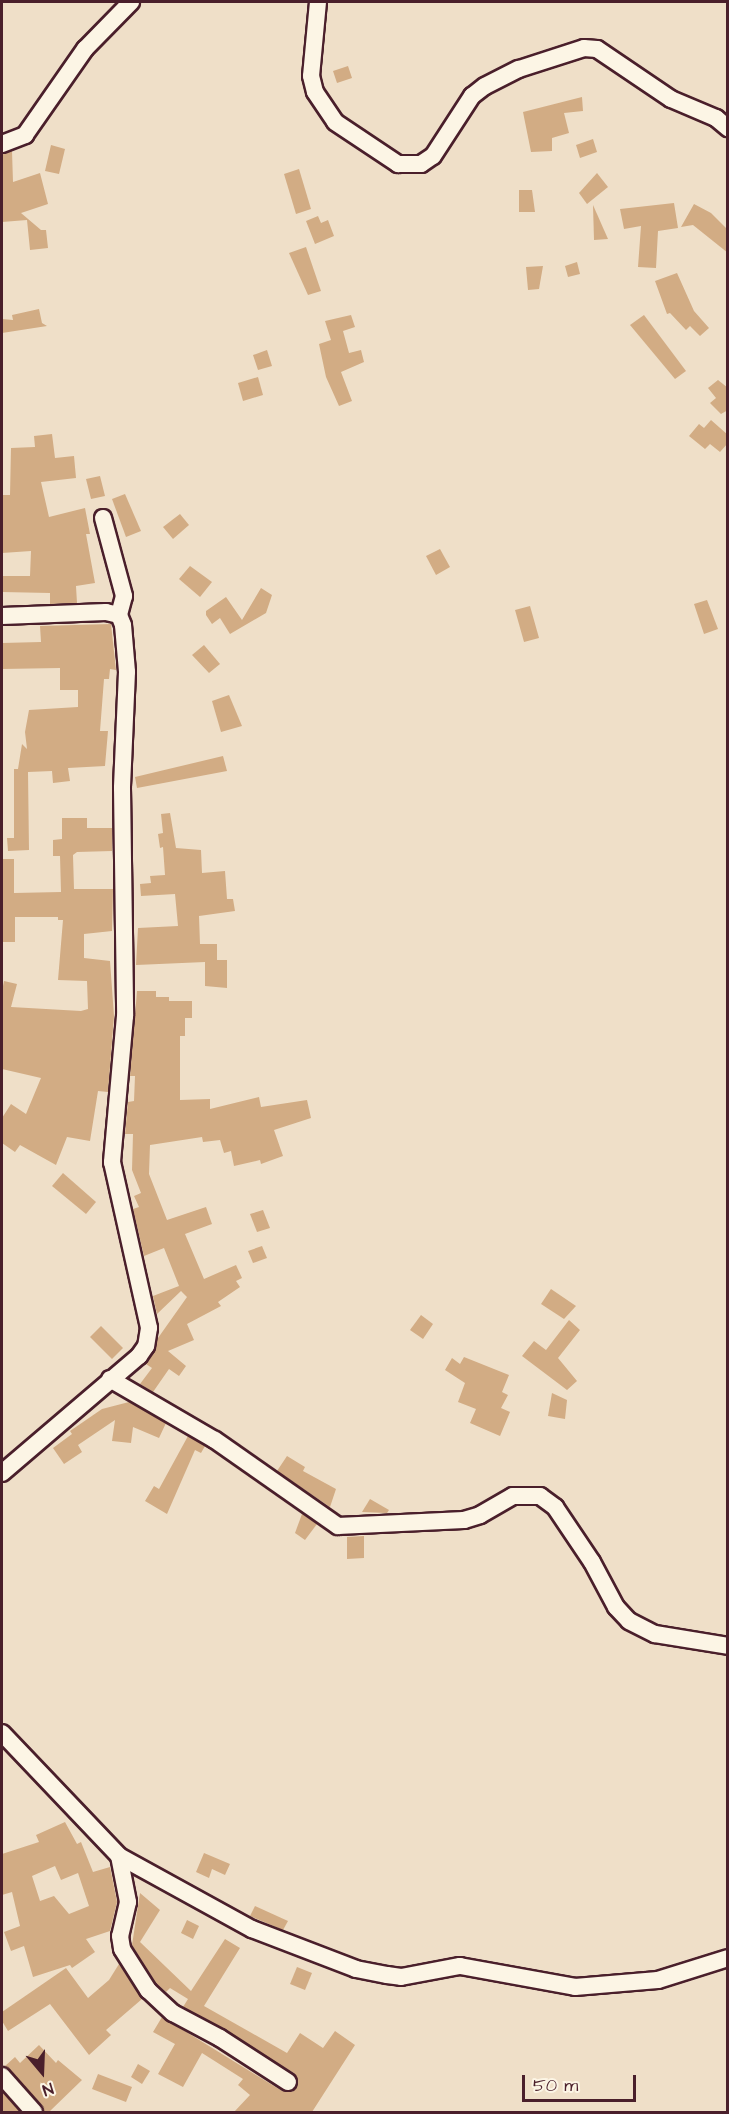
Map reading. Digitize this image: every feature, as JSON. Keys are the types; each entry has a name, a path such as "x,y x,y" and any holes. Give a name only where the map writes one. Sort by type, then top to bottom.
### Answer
{"street":[{"path":"2,144 25,135 85,49 131,2"},
{"path":"318,2 311,76 315,92 335,122 398,164 421,164 433,156 472,96 485,86 528,65 584,48 597,49 671,99 716,118 728,128"},
{"path":"2,1473 110,1378 139,1356 146,1346 149,1328 115,1189 112,1162 125,1016 122,788 127,672 119,615 124,596 103,518"},
{"path":"2,616 106,612 119,615"},
{"path":"110,1378 215,1440 338,1526 464,1520 480,1515 513,1496 540,1496 555,1507 592,1562 616,1607 629,1621 655,1634 728,1646"},
{"path":"2,1732 119,1856 252,1929 356,1969 401,1977 460,1965 575,1987 658,1980 728,1958"},
{"path":"119,1856 128,1902 120,1936 122,1949 148,1990 173,2013 220,2038 288,2082"},
{"path":"2,2076 7,2093 34,2112"}],"building":[{"path":"348,66 352,78 337,83 333,71"},
{"path":"582,97 583,111 564,113 569,133 552,138 552,151 531,152 523,112"},
{"path":"593,139 597,152 580,158 576,145"},
{"path":"51,145 65,149 59,174 45,171"},
{"path":"12,151 13,182 40,173 48,204 21,213 41,230 46,230 48,248 30,250 27,220 2,222 2,154"},
{"path":"299,169 311,209 296,214 284,174"},
{"path":"597,173 608,187 587,204 579,193"},
{"path":"519,190 532,190 535,212 519,212"},
{"path":"674,203 678,228 658,231 656,268 638,267 641,226 624,229 620,209"},
{"path":"694,204 711,213 728,230 728,253 693,225 681,227"},
{"path":"593,205 608,239 594,240"},
{"path":"318,216 321,223 328,220 334,236 315,244 306,221"},
{"path":"306,247 321,291 308,295 289,253"},
{"path":"577,262 580,274 568,277 565,266"},
{"path":"543,266 539,289 528,290 526,267"},
{"path":"677,273 694,311 709,328 700,336 690,326 686,330 670,313 667,314 655,281"},
{"path":"39,309 42,323 47,326 2,333 2,319 13,320 12,315"},
{"path":"351,315 355,327 343,331 349,353 361,350 364,362 341,372 352,401 339,406 326,377 319,344 331,340 325,321"},
{"path":"644,315 686,371 675,379 630,325"},
{"path":"267,350 272,366 258,370 253,355"},
{"path":"258,377 263,395 243,401 238,383"},
{"path":"718,380 728,388 728,410 721,414 710,403 716,398 708,388"},
{"path":"711,420 728,435 728,443 720,452 710,444 705,449 689,436 699,424 704,428"},
{"path":"52,434 55,458 74,456 76,478 41,482 49,517 85,508 90,534 86,534 95,583 76,586 77,603 50,604 50,593 2,592 2,576 30,576 31,551 2,553 2,495 10,495 11,448 35,447 34,436"},
{"path":"100,476 105,496 91,499 86,479"},
{"path":"125,494 141,531 126,537 112,499"},
{"path":"180,514 189,525 173,539 163,527"},
{"path":"440,549 450,567 436,575 426,556"},
{"path":"190,566 212,582 200,597 179,579"},
{"path":"261,588 272,595 266,613 230,634 220,618 212,624 206,615 206,611 226,597 242,620"},
{"path":"707,600 718,629 704,634 694,604"},
{"path":"530,606 539,638 524,642 515,610"},
{"path":"111,624 116,670 110,669 109,679 104,679 100,731 108,731 105,766 68,768 70,781 53,783 52,771 28,772 29,850 8,851 7,838 14,838 14,769 18,769 22,744 27,749 25,732 29,710 78,707 78,690 60,690 60,668 2,669 2,643 41,642 40,626"},
{"path":"204,645 220,664 209,673 192,655"},
{"path":"229,695 242,726 221,732 212,701"},
{"path":"223,756 227,771 137,788 135,777"},
{"path":"170,813 176,848 201,850 202,873 225,871 227,899 233,899 235,911 199,916 200,944 217,944 217,960 227,960 227,988 205,986 205,962 136,965 138,928 178,926 175,894 141,896 140,884 151,883 150,876 165,875 163,847 160,848 158,834 163,833 161,814"},
{"path":"62,818 87,818 87,828 112,828 112,851 77,852 73,855 74,889 113,889 112,931 84,934 84,958 110,961 114,1016 108,1092 98,1091 90,1141 67,1137 56,1165 20,1145 15,1152 2,1143 2,1118 11,1104 26,1114 41,1078 2,1069 2,991 4,981 17,984 11,1007 81,1011 88,1009 87,981 58,980 63,920 58,920 58,917 15,917 15,942 2,942 2,859 14,859 14,893 61,892 60,856 53,856 53,840 62,839"},
{"path":"137,991 156,991 156,997 169,997 169,1001 192,1001 192,1018 185,1018 185,1036 180,1036 180,1100 210,1099 210,1109 259,1097 261,1107 307,1100 311,1118 274,1130 283,1156 261,1164 260,1160 234,1166 231,1151 224,1153 220,1140 203,1142 202,1137 150,1145 149,1174 167,1220 206,1207 212,1224 185,1234 204,1279 236,1265 242,1278 236,1281 240,1287 218,1302 221,1306 187,1324 194,1340 168,1351 186,1366 179,1376 169,1369 153,1392 140,1384 152,1368 146,1364 158,1338 187,1297 181,1291 157,1314 153,1296 179,1286 164,1248 144,1256 133,1209 139,1207 134,1196 141,1193 132,1170 133,1134 125,1134 128,1102 134,1101 135,1076 130,1076"},
{"path":"63,1173 96,1202 86,1214 52,1186"},
{"path":"263,1210 270,1228 257,1232 250,1214"},
{"path":"262,1246 267,1258 253,1263 248,1251"},
{"path":"551,1289 576,1306 564,1319 541,1304"},
{"path":"421,1315 433,1324 423,1339 410,1330"},
{"path":"569,1320 580,1330 558,1358 577,1381 567,1390 522,1356 534,1341 546,1350"},
{"path":"101,1326 123,1348 112,1359 90,1337"},
{"path":"464,1357 509,1375 502,1392 508,1395 501,1408 510,1412 500,1436 470,1423 476,1409 458,1402 465,1383 445,1370 452,1358 460,1364"},
{"path":"552,1393 567,1400 565,1419 548,1416"},
{"path":"129,1402 166,1423 159,1438 133,1427 131,1443 112,1441 115,1420 78,1445 82,1452 64,1464 53,1448 72,1434 70,1431 102,1409"},
{"path":"188,1436 205,1446 201,1453 195,1450 167,1514 145,1501 154,1486 159,1489"},
{"path":"287,1456 305,1467 303,1471 336,1489 330,1507 277,1471"},
{"path":"370,1499 389,1510 387,1513 362,1512"},
{"path":"302,1514 317,1524 305,1540 295,1533"},
{"path":"364,1536 364,1558 347,1559 347,1537"},
{"path":"65,1822 77,1844 81,1842 93,1872 110,1867 117,1902 110,1931 86,1939 95,1952 72,1968 70,1965 33,1977 24,1946 11,1951 4,1932 20,1926 12,1892 2,1895 2,1854 39,1842 36,1835","holes":["55,1866 61,1880 78,1873 89,1906 69,1914 54,1896 40,1901 32,1876"]},
{"path":"204,1853 230,1864 225,1875 212,1869 209,1878 196,1872"},
{"path":"140,1893 160,1910 140,1942 191,1991 225,1939 240,1948 204,2006 287,2053 300,2033 323,2048 335,2031 355,2045 312,2112 234,2112 250,2095 238,2085 243,2079 202,2053 183,2087 158,2074 175,2044 153,2032 162,2017 282,2091 292,2092 298,2083 294,2073 183,2007 188,1999 170,1988 166,1992 156,1983 132,1945"},
{"path":"255,1906 288,1921 283,1930 250,1916"},
{"path":"187,1920 199,1926 193,1939 181,1933"},
{"path":"119,1964 142,1999 106,2030 111,2035 89,2055 50,2004 8,2031 2,2021 2,2012 66,1968 88,1998 109,1980"},
{"path":"297,1967 312,1973 305,1990 290,1984"},
{"path":"39,2045 56,2063 58,2060 82,2080 49,2112 44,2112 42,2105 5,2066 15,2057 20,2063"},
{"path":"138,2064 150,2071 142,2084 131,2077"},
{"path":"98,2074 132,2087 126,2102 92,2089"},
{"path":"2,2091 20,2112 2,2112"}]}
